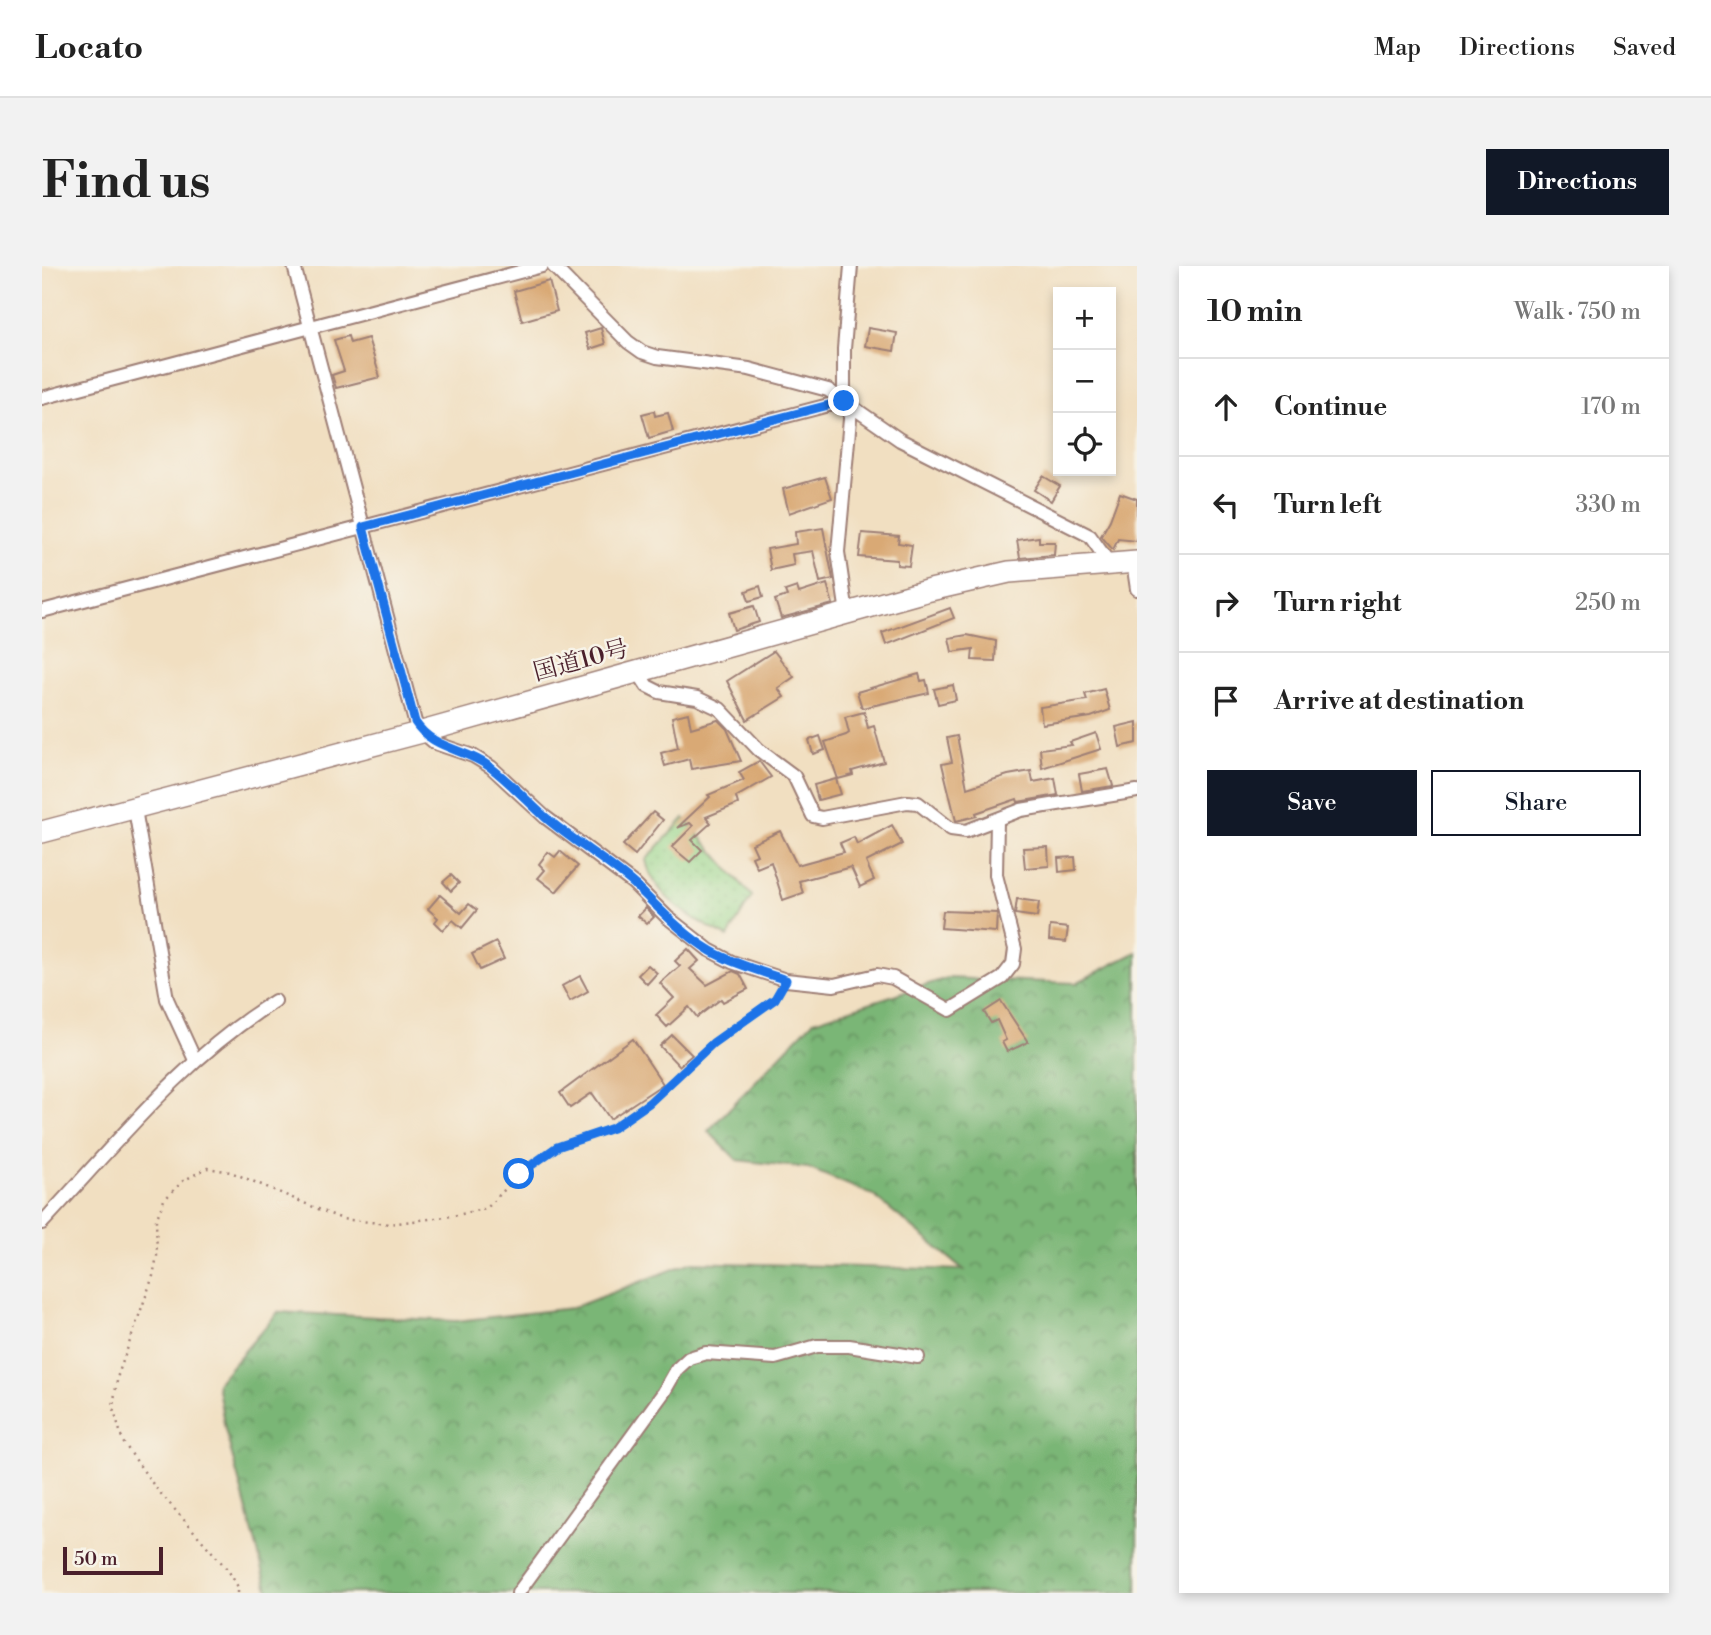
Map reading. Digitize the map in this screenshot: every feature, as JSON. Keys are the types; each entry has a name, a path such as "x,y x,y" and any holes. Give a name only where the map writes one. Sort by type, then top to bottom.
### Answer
{"highway":[{"name":"国道10号","path":"42,832 135,810 1009,572 1135,562"}],"street":[{"path":"294,266 415,722 435,743 473,756 491,767 545,817 633,883 667,916 709,950 732,962 786,980 834,985 877,975 893,978 950,1010 1002,978 1013,964 1015,949 996,875 997,820"},
{"path":"42,398 542,266"},
{"path":"553,266 628,342 642,352 781,376 828,390 847,405 939,462 1090,536 1109,563"},
{"path":"847,614 838,552 847,405 844,348 851,266"},
{"path":"42,611 847,405"},
{"path":"1135,562 1137,589"},
{"path":"638,672 647,686 659,692 697,698 720,709 759,750 794,776 813,816 822,818 907,802 918,803 951,829 966,831 1021,810 1137,791"},
{"path":"135,810 167,999 195,1060"},
{"path":"42,1223 195,1060 235,1026 275,1001"},
{"path":"518,1593 664,1392 677,1369 689,1358 706,1353 775,1358 817,1346 849,1346 918,1357"}],"path":[{"path":"238,1593 238,1587 228,1570 155,1487 123,1442 113,1406 118,1375 153,1276 157,1256 156,1220 164,1200 184,1181 207,1168 231,1172 342,1219 389,1224 453,1216 486,1208 530,1163 557,1147 613,1128 649,1103 713,1043 775,999 786,980"}],"green space":[{"path":"684,818 752,896 728,937 702,924 678,907 650,874 646,860"},
{"path":"1137,952 1137,1593 269,1593 225,1429 217,1383 278,1312 456,1321 572,1308 692,1262 964,1270 873,1195 808,1168 737,1160 708,1131 813,1021 947,978 1076,983"}],"building":[{"path":"549,281 557,311 522,321 514,291"},
{"path":"601,328 605,344 590,349 585,333"},
{"path":"868,328 897,333 894,351 865,346"},
{"path":"348,336 350,343 368,338 380,377 336,388 332,375 344,371 334,340"},
{"path":"654,411 655,416 668,413 673,431 649,438 642,414"},
{"path":"1043,476 1060,486 1051,501 1034,490"},
{"path":"825,477 832,498 789,513 783,489"},
{"path":"1120,493 1137,499 1137,541 1118,539 1113,550 1101,536"},
{"path":"823,528 833,579 820,582 813,551 792,554 794,565 771,570 767,549 796,544 795,532"},
{"path":"862,533 899,536 898,543 912,545 909,566 897,565 897,560 859,557"},
{"path":"1039,537 1039,542 1055,542 1054,555 1020,558 1017,540"},
{"path":"827,584 833,604 781,618 775,600 787,596 785,591 797,587 799,593"},
{"path":"760,586 763,597 749,601 746,591"},
{"path":"754,606 759,622 734,630 729,613"},
{"path":"950,608 954,618 886,645 882,633"},
{"path":"967,635 996,641 995,661 972,660 973,649 952,652 949,638"},
{"path":"774,651 794,677 778,688 784,697 747,720 727,681"},
{"path":"919,674 921,681 926,680 929,693 862,708 857,692"},
{"path":"953,685 956,700 938,704 934,689"},
{"path":"1104,689 1110,710 1091,717 1042,724 1040,707 1087,700 1085,694"},
{"path":"864,712 868,728 874,726 884,762 852,771 853,775 838,779 825,742 849,733 845,717"},
{"path":"688,713 691,728 718,720 727,729 741,761 691,769 689,759 665,766 661,753 678,748 672,717"},
{"path":"1137,722 1137,743 1120,747 1116,727"},
{"path":"1096,733 1101,749 1042,768 1040,749 1072,745 1070,742"},
{"path":"820,736 825,750 813,754 809,740"},
{"path":"957,736 967,788 1031,771 1033,782 1055,778 1058,795 1018,802 1017,799 976,813 977,816 956,821 942,764 952,762 947,738"},
{"path":"759,761 771,777 736,797 738,804 706,817 711,823 692,840 702,850 690,862 672,847 693,826 690,823 677,828 710,797 708,795 744,780 739,772"},
{"path":"1108,769 1113,786 1082,791 1079,774"},
{"path":"836,779 841,794 818,800 814,785"},
{"path":"653,812 663,820 635,855 623,845"},
{"path":"892,825 902,844 866,862 874,880 860,887 851,867 799,881 803,893 783,900 771,862 757,868 752,857 757,855 752,844 780,831 797,865 844,852 840,843 854,837 857,844"},
{"path":"1048,847 1049,866 1025,868 1023,848"},
{"path":"560,851 578,866 556,892 538,878 545,870 539,864 548,852 555,857"},
{"path":"1075,857 1076,870 1059,872 1058,858"},
{"path":"451,875 459,883 451,891 443,882"},
{"path":"440,895 461,913 469,904 477,910 462,928 453,920 443,930 435,922 438,918 428,909"},
{"path":"1017,899 1039,902 1037,917 1015,914"},
{"path":"646,908 654,917 647,924 638,916"},
{"path":"943,911 997,913 996,932 941,928"},
{"path":"1050,926 1068,928 1066,942 1049,940"},
{"path":"496,942 504,959 480,970 472,954"},
{"path":"688,949 699,961 690,969 707,985 733,971 740,974 748,989 723,1002 721,999 697,1017 689,1007 667,1027 656,1015 674,998 660,983 680,966 675,961"},
{"path":"648,965 657,973 647,984 638,975"},
{"path":"580,976 588,991 570,1001 562,986"},
{"path":"1001,1001 1028,1042 1007,1052 1002,1042 1006,1040 997,1020 991,1023 984,1012"},
{"path":"672,1035 692,1055 679,1066 660,1046"},
{"path":"633,1039 663,1084 610,1119 592,1093 570,1108 560,1093"}],"route":[{"path":"519,1174 530,1163 557,1147 613,1128 649,1103 695,1063 713,1043 775,999 786,980 732,962 709,950 667,916 633,883 545,817 491,767 473,756 435,743 422,732 415,722 363,527 844,401"}]}
